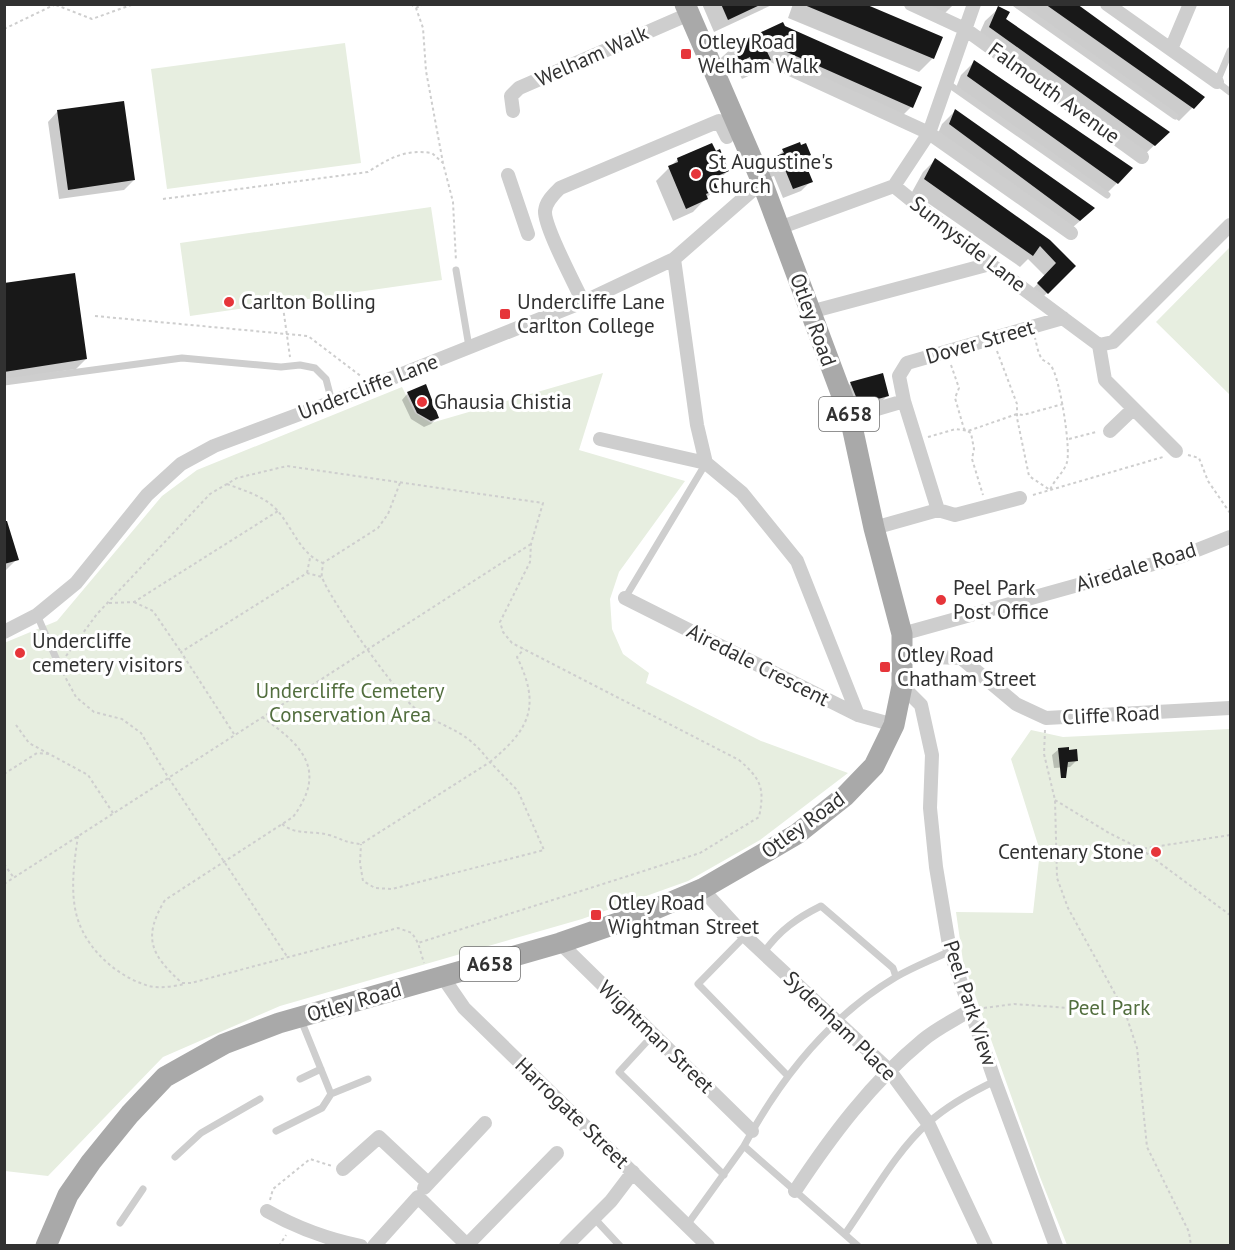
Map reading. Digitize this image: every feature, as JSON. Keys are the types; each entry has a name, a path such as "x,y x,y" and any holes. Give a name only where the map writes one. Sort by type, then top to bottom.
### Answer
{"main road":[{"name":"Otley Road","path":"46,1245 68,1195 91,1161 130,1114 165,1077 224,1044 300,1018 560,943 642,915 702,889 797,834 845,796 874,765 894,725 902,686 902,634 874,528 850,417 762,182 687,9"}],"street":[{"name":"Falmouth Avenue","path":"911,4 965,29 1142,157"},
{"path":"779,228 894,186 929,133 974,4"},
{"path":"1107,4 1217,82"},
{"path":"1172,50 1190,4"},
{"name":"Welham Walk","path":"513,111 511,96 519,88 687,9"},
{"path":"790,69 929,133 1071,233"},
{"path":"583,302 545,212 549,199 560,188 719,121 727,137"},
{"path":"508,175 528,234"},
{"name":"Undercliffe Lane","path":"4,632 37,615 76,583 147,495 181,464 214,446 374,386 583,302 674,259 762,182"},
{"name":"Sunnyside Lane","path":"894,186 990,264 1099,345"},
{"path":"524,220 545,212"},
{"path":"1176,452 1105,380 1099,345 1113,342 1230,225"},
{"path":"674,259 697,425 706,463"},
{"path":"810,312 990,264"},
{"name":"Dover Street","path":"938,510 904,401 899,376 907,363 1063,318"},
{"path":"850,417 904,401"},
{"path":"1110,432 1133,408"},
{"path":"600,439 706,463 742,493 797,561 858,715"},
{"path":"874,528 938,510 955,515 1020,498"},
{"name":"Airedale Road","path":"902,634 1182,556 1230,537"},
{"name":"Airedale Crescent","path":"625,598 858,715 894,725"},
{"name":"Cliffe Road","path":"903,656 961,658 1017,704 1046,718 1230,708"},
{"name":"Peel Park View","path":"902,686 921,705 932,755 930,808 936,867 950,951 1056,1245"},
{"name":"Sydenham Place","path":"702,889 745,936 835,1023 889,1070 928,1123 986,1245"},
{"name":"Wightman Street","path":"560,943 752,1131"},
{"name":"Harrogate Street","path":"435,978 708,1245"},
{"path":"795,1191 848,1113 889,1070 925,1038 970,1010"},
{"path":"374,1245 485,1123"},
{"path":"343,1169 379,1137 428,1183"},
{"path":"418,1197 467,1245 557,1153"},
{"path":"566,1245 611,1201 633,1172"},
{"path":"267,1211 292,1225 336,1241 361,1245"}],"lane":[{"path":"1016,4 1175,116"},
{"path":"1230,51 1217,82 1230,92"},
{"path":"945,82 1107,195"},
{"path":"456,270 469,347"},
{"path":"4,382 182,358 315,368 326,379 332,402"},
{"path":"625,598 706,463"},
{"path":"37,615 59,665"},
{"path":"764,952 777,934 798,918 822,906 893,968 896,977"},
{"path":"745,936 698,984 787,1075"},
{"path":"687,1225 744,1146 787,1075 835,1023 896,977 950,951"},
{"path":"300,1018 331,1094"},
{"path":"653,1035 619,1072 724,1175"},
{"path":"300,1079 321,1068"},
{"path":"276,1131 321,1108 331,1094 368,1078"},
{"path":"845,1234 904,1151 928,1123 973,1092 995,1081"},
{"path":"175,1156 201,1133 260,1099"},
{"path":"744,1146 858,1245"},
{"path":"120,1223 143,1189"},
{"path":"594,1218 620,1245"}],"path":[{"path":"4,29 56,5 92,19 134,4"},
{"path":"411,4 416,8 423,28 426,71 442,163 453,202 456,270"},
{"path":"416,8 424,4"},
{"path":"163,199 368,172 389,158 403,153 432,153 442,163"},
{"path":"283,307 291,366"},
{"path":"95,316 308,336 374,386"},
{"path":"1032,327 1041,358 1052,366 1063,404 1063,423 1068,439 1067,463 1054,479 1050,490"},
{"path":"993,338 1017,404 1029,476 1050,490"},
{"path":"946,351 959,388 955,398 964,429 971,433 974,449 972,459 986,507"},
{"path":"916,440 956,429 968,431 1017,414 1023,415 1063,404"},
{"path":"1068,439 1102,430 1110,432"},
{"path":"1020,498 1144,464 1176,452 1199,458 1208,481 1230,513"},
{"path":"288,958 141,733 122,719 94,712 76,697 59,665 108,603 210,494 237,478 287,466 543,503 531,544 530,562 500,622 503,632 512,643 739,760 758,776 763,801 759,817 700,853 418,943"},
{"path":"323,563 378,528 388,514 400,483"},
{"path":"227,484 265,498 278,511 310,558 323,563"},
{"path":"134,602 278,511"},
{"path":"4,884 531,544"},
{"path":"181,652 307,573 310,558"},
{"path":"323,563 322,577 352,627 392,683 415,708 460,731 478,745 490,762 518,791 544,850 392,889 375,888 363,881 360,863 361,844"},
{"path":"307,573 322,577"},
{"path":"108,603 134,602 153,611 234,735"},
{"path":"282,824 292,832 330,835 344,843 361,844 490,762 514,742 528,719 530,697 517,657 524,649"},
{"path":"191,983 183,983 158,960 153,948 151,933 156,915 165,900 293,817 306,799 308,765 300,748 262,717"},
{"path":"1046,718 1044,754 1055,800 1057,878 1068,908 1125,1012 1137,1048 1147,1147 1189,1232 1191,1245"},
{"path":"16,725 29,743 88,775 113,813"},
{"path":"4,774 37,753 53,755"},
{"path":"1055,800 1109,833 1141,849 1230,915"},
{"path":"1141,849 1230,835"},
{"path":"78,836 72,873 79,922 96,954 126,976 150,987 191,983 398,928 412,933 435,978"},
{"path":"4,864 14,878"},
{"path":"970,1010 1014,1004 1125,1012"},
{"path":"267,1211 273,1189 310,1160 343,1169"}],"green space":[{"path":"345,43 361,163 167,189 151,69"},
{"path":"431,207 442,280 190,316 180,243"},
{"path":"1230,247 1230,395 1156,322"},
{"name":"Undercliffe Cemetery Conservation Area","path":"603,373 579,450 685,481 619,572 610,599 612,629 623,654 649,673 646,683 761,741 848,773 760,840 688,881 582,919 280,1006 163,1057 48,1176 5,1171 4,643 57,621 162,496 197,470 402,387 415,413 431,423"},
{"name":"Peel Park","path":"1230,729 1230,1245 1067,1245 1040,1177 963,961 956,912 1033,913 1040,851 1011,759 1031,730 1063,737"}],"building":[{"path":"721,4 762,4 728,20"},
{"path":"802,4 865,4 943,37 934,59"},
{"path":"1045,4 1077,4 1205,97 1194,109"},
{"path":"998,6 1010,12 1006,19 1170,132 1155,146 989,27"},
{"path":"783,22 785,26 922,87 913,108 762,41 771,60 754,68 750,57 740,62 733,45"},
{"path":"974,60 1133,168 1118,184 967,76"},
{"path":"124,101 135,180 68,190 57,110"},
{"path":"955,109 1095,208 1080,221 949,124"},
{"path":"800,142 801,145 806,143 811,155 803,158 813,182 793,189 784,167 781,168 776,156 784,153 782,149"},
{"name":"St Augustine's Church","path":"712,143 716,151 720,149 729,171 713,178 718,189 706,194 708,199 686,209 668,166 678,162 677,158"},
{"path":"935,158 1050,240 1076,266 1048,294 1037,283 1056,263 1040,246 1033,256 924,179"},
{"path":"75,273 87,359 4,372 4,283"},
{"path":"883,373 889,396 859,404 850,382"},
{"name":"Ghausia Chistia","path":"426,384 439,418 431,421 417,413 407,392"},
{"path":"4,521 7,521 19,560 4,564"},
{"path":"1069,747 1069,750 1077,749 1078,761 1068,762 1066,778 1061,778 1058,748"}],"place":[{"name":"Otley Road Welham Walk","path":"686,54"},
{"name":"St Augustine's Church","path":"696,174"},
{"name":"Carlton Bolling","path":"229,302"},
{"name":"Undercliffe Lane Carlton College","path":"505,314"},
{"name":"Ghausia Chistia","path":"422,402"},
{"name":"Peel Park Post Office","path":"941,600"},
{"name":"Undercliffe cemetery visitors","path":"20,653"},
{"name":"Otley Road Chatham Street","path":"885,667"},
{"name":"Centenary Stone","path":"1156,852"},
{"name":"Otley Road Wightman Street","path":"596,915"}]}
